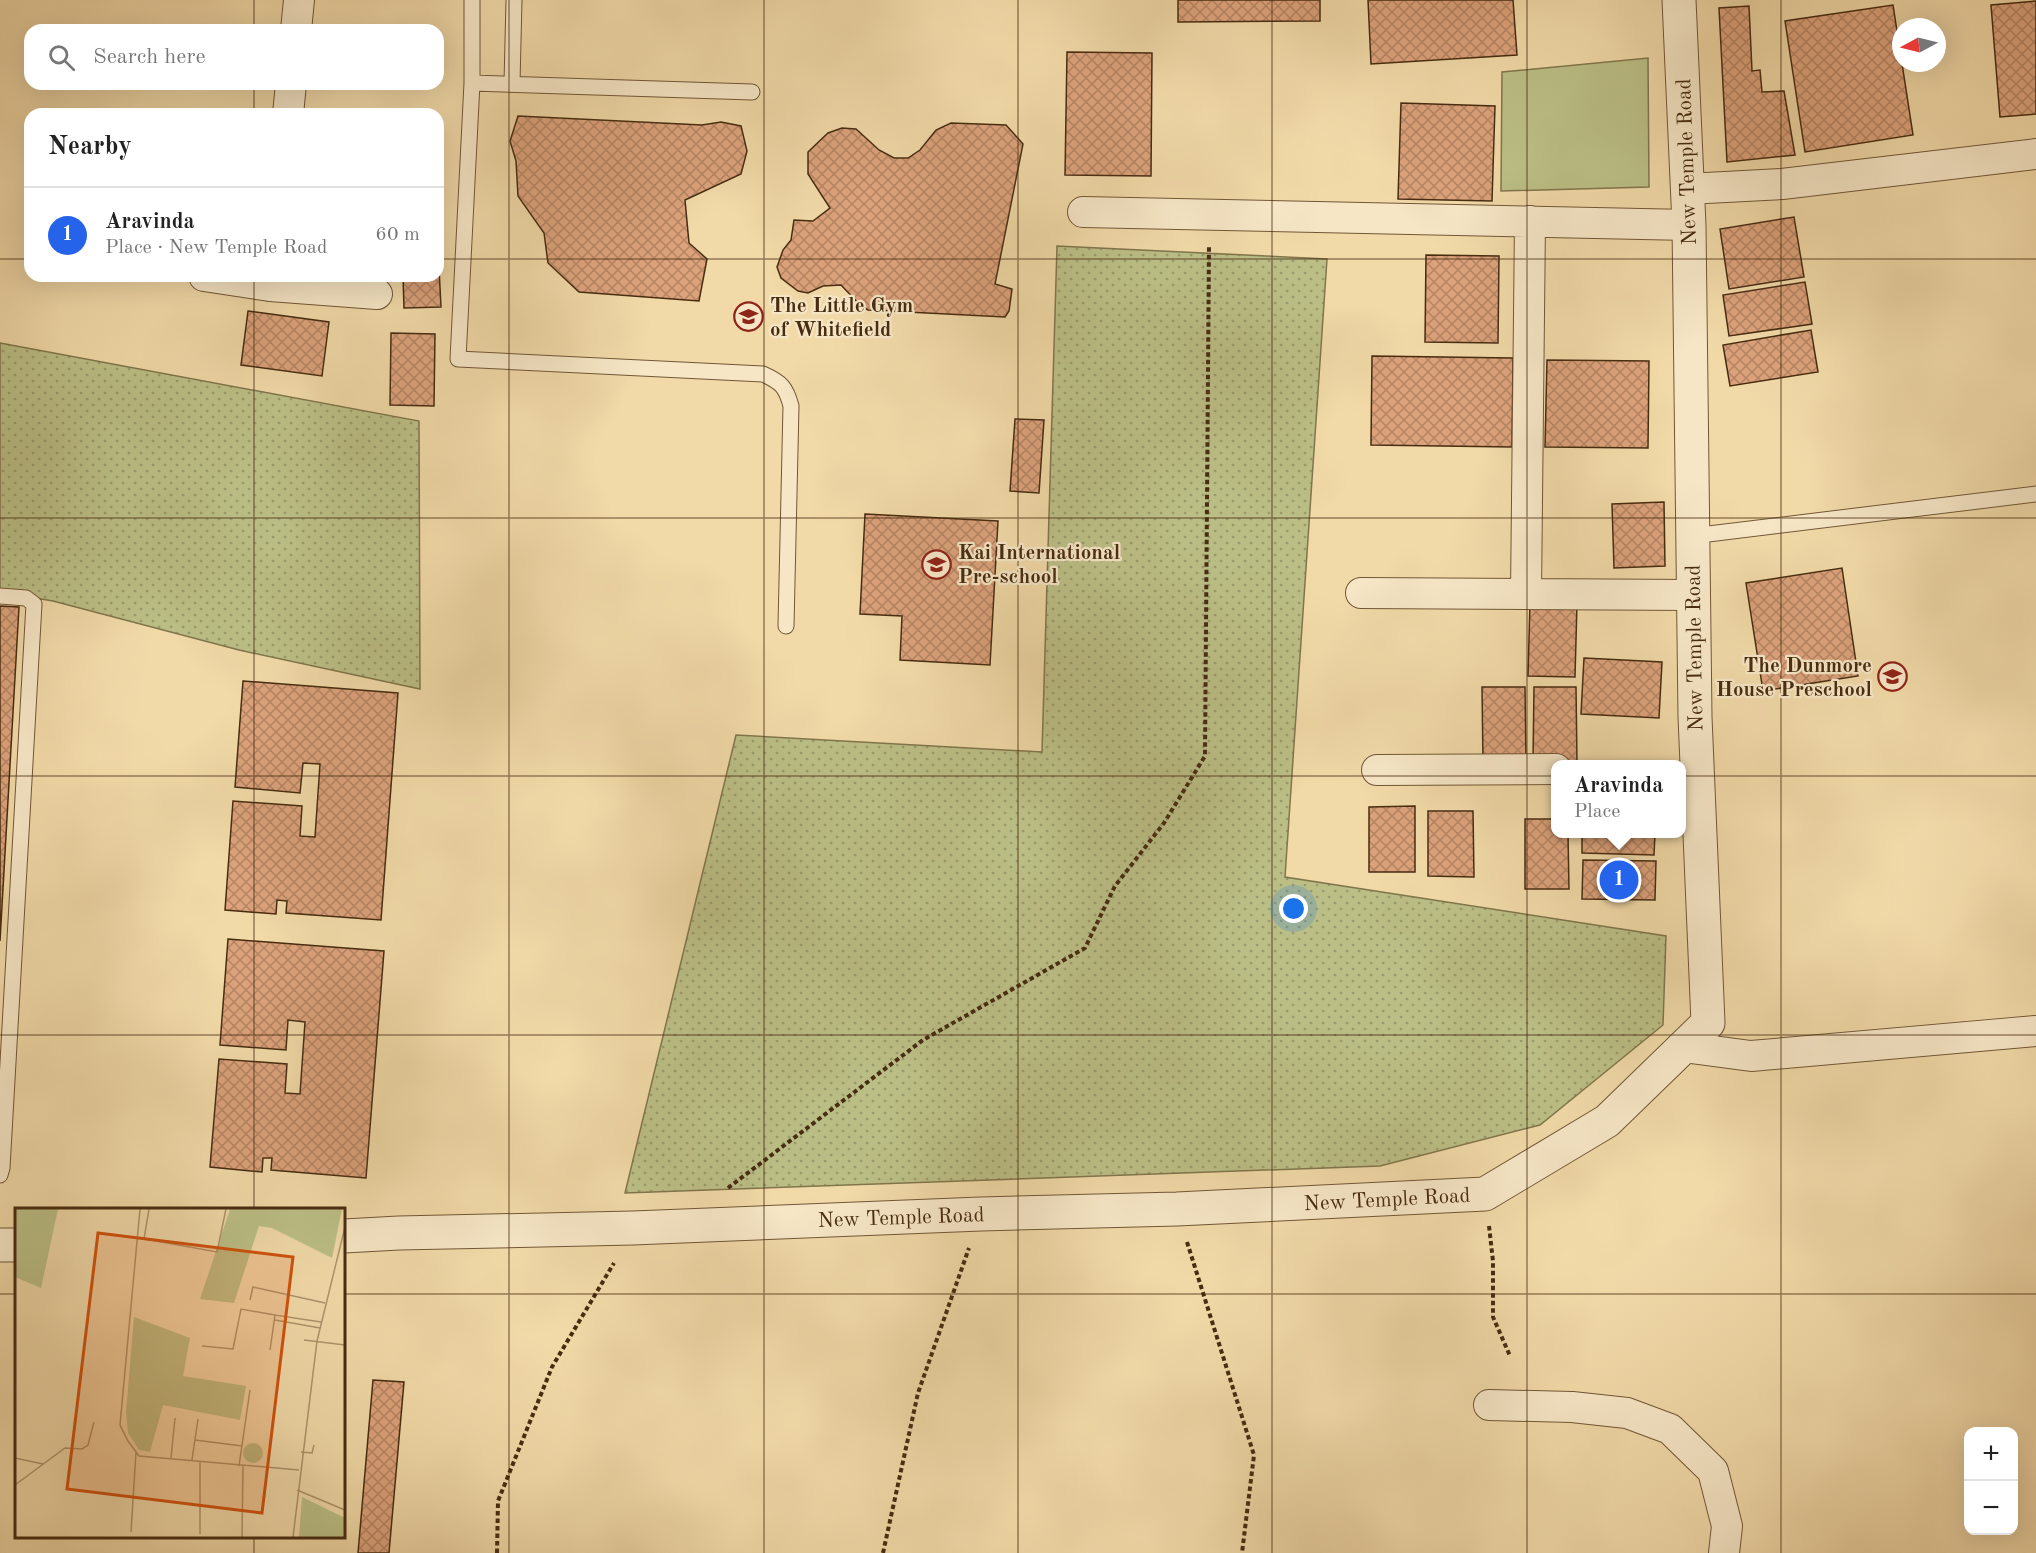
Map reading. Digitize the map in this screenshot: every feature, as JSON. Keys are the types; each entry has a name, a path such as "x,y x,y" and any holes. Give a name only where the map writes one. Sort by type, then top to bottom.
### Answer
{"street":[{"path":"297,24 299,0"},
{"name":"New Temple Road","path":"345,1236 1177,1209 1485,1194 1607,1121 1708,1023 1689,769 1692,536 1689,225 1679,0"},
{"path":"289,108 290,90"},
{"path":"1687,189 1782,184 2036,154"},
{"path":"1083,212 1689,225"},
{"path":"1526,594 1530,221"},
{"path":"279,282 378,294"},
{"path":"1361,593 1692,595"},
{"path":"1377,770 1551,769"},
{"path":"1683,1047 1751,1056 2036,1031"},
{"path":"1489,1405 1572,1407 1627,1413 1670,1429 1713,1471 1727,1526 1724,1553"}],"lane":[{"path":"472,0 471,83 458,359 763,374 778,380 787,392 791,406 786,626"},
{"path":"512,83 514,0"},
{"path":"471,83 752,92"},
{"path":"1692,536 2036,494"},
{"path":"0,596 26,598 34,604 0,1175"}],"path":[{"path":"727,1190 923,1040 1084,948 1115,886 1164,823 1205,756 1208,253 1212,214"},
{"path":"1485,1194 1493,1261 1493,1317 1510,1356"},
{"path":"1177,1209 1254,1455 1242,1553"},
{"path":"883,1553 918,1393 981,1214"},
{"path":"497,1553 498,1501 552,1367 633,1228"}],"green space":[{"path":"1648,58 1649,187 1501,191 1502,72"},
{"path":"1057,246 1327,259 1285,877 1666,936 1663,1025 1540,1125 1380,1166 625,1193 736,735 1042,752"},
{"path":"0,343 419,421 420,689 239,650 53,601 0,592"}],"building":[{"path":"1178,0 1320,0 1320,21 1178,22"},
{"path":"1368,0 1513,0 1517,55 1371,64"},
{"path":"2036,1 2036,114 2000,117 1991,5"},
{"path":"1893,5 1895,18 1892,18 1892,72 1903,72 1913,135 1805,152 1785,21"},
{"path":"1749,6 1752,71 1760,70 1762,92 1784,91 1795,155 1727,162 1719,8"},
{"path":"1067,52 1152,53 1151,176 1065,175"},
{"path":"1401,103 1495,106 1492,201 1398,199"},
{"path":"518,116 702,125 721,122 741,126 747,151 741,174 685,200 689,243 707,259 699,301 579,292 548,263 544,233 518,196 516,161 510,141"},
{"path":"951,123 1006,125 1023,144 995,284 1012,289 1009,311 1005,317 868,310 861,306 841,285 823,286 808,293 798,291 781,278 777,267 783,250 791,240 794,220 813,221 830,208 808,174 808,152 828,133 842,128 856,129 879,150 894,158 908,158 920,150 936,130"},
{"path":"1794,217 1804,277 1729,289 1720,229"},
{"path":"1426,255 1499,256 1498,343 1425,342"},
{"path":"403,282 440,282 441,307 404,308"},
{"path":"1805,282 1812,324 1729,336 1723,295"},
{"path":"248,311 329,322 322,376 241,365"},
{"path":"1811,330 1818,372 1730,386 1723,345"},
{"path":"391,333 435,334 434,406 390,405"},
{"path":"1372,356 1513,358 1512,447 1371,445"},
{"path":"1547,360 1649,361 1648,448 1545,447"},
{"path":"1015,419 1044,420 1039,493 1010,491"},
{"path":"1664,502 1665,566 1614,568 1612,504"},
{"path":"865,514 998,521 990,665 900,660 902,616 860,614"},
{"path":"1842,568 1858,676 1763,691 1746,583"},
{"path":"1530,602 1577,603 1575,677 1528,676"},
{"path":"0,606 19,607 0,941"},
{"path":"1584,658 1662,662 1659,718 1581,714"},
{"path":"243,681 398,693 381,920 286,913 287,901 277,900 276,914 225,910 233,801 302,806 300,836 315,837 320,764 303,763 300,793 235,787"},
{"path":"1482,687 1525,687 1526,762 1483,762"},
{"path":"1534,687 1576,687 1577,760 1533,761"},
{"path":"1415,806 1415,872 1369,872 1369,807"},
{"path":"1428,811 1473,811 1474,877 1428,876"},
{"path":"1525,819 1551,819 1551,838 1568,838 1569,889 1525,889"},
{"path":"1582,838 1655,838 1654,855 1582,853"},
{"path":"1583,860 1656,861 1655,900 1582,899"},
{"path":"228,939 384,951 366,1178 271,1170 272,1158 263,1158 262,1172 210,1167 219,1059 287,1064 285,1093 300,1094 305,1022 288,1020 286,1050 220,1045"},
{"path":"373,1380 404,1382 389,1553 358,1553"}],"place":[{"name":"The Little Gym of Whitefield","path":"749,317"},
{"name":"Kai International Pre-school","path":"937,564"},
{"name":"The Dunmore House Preschool","path":"1893,677"},
{"name":"Aravinda","path":"1619,880"}]}
